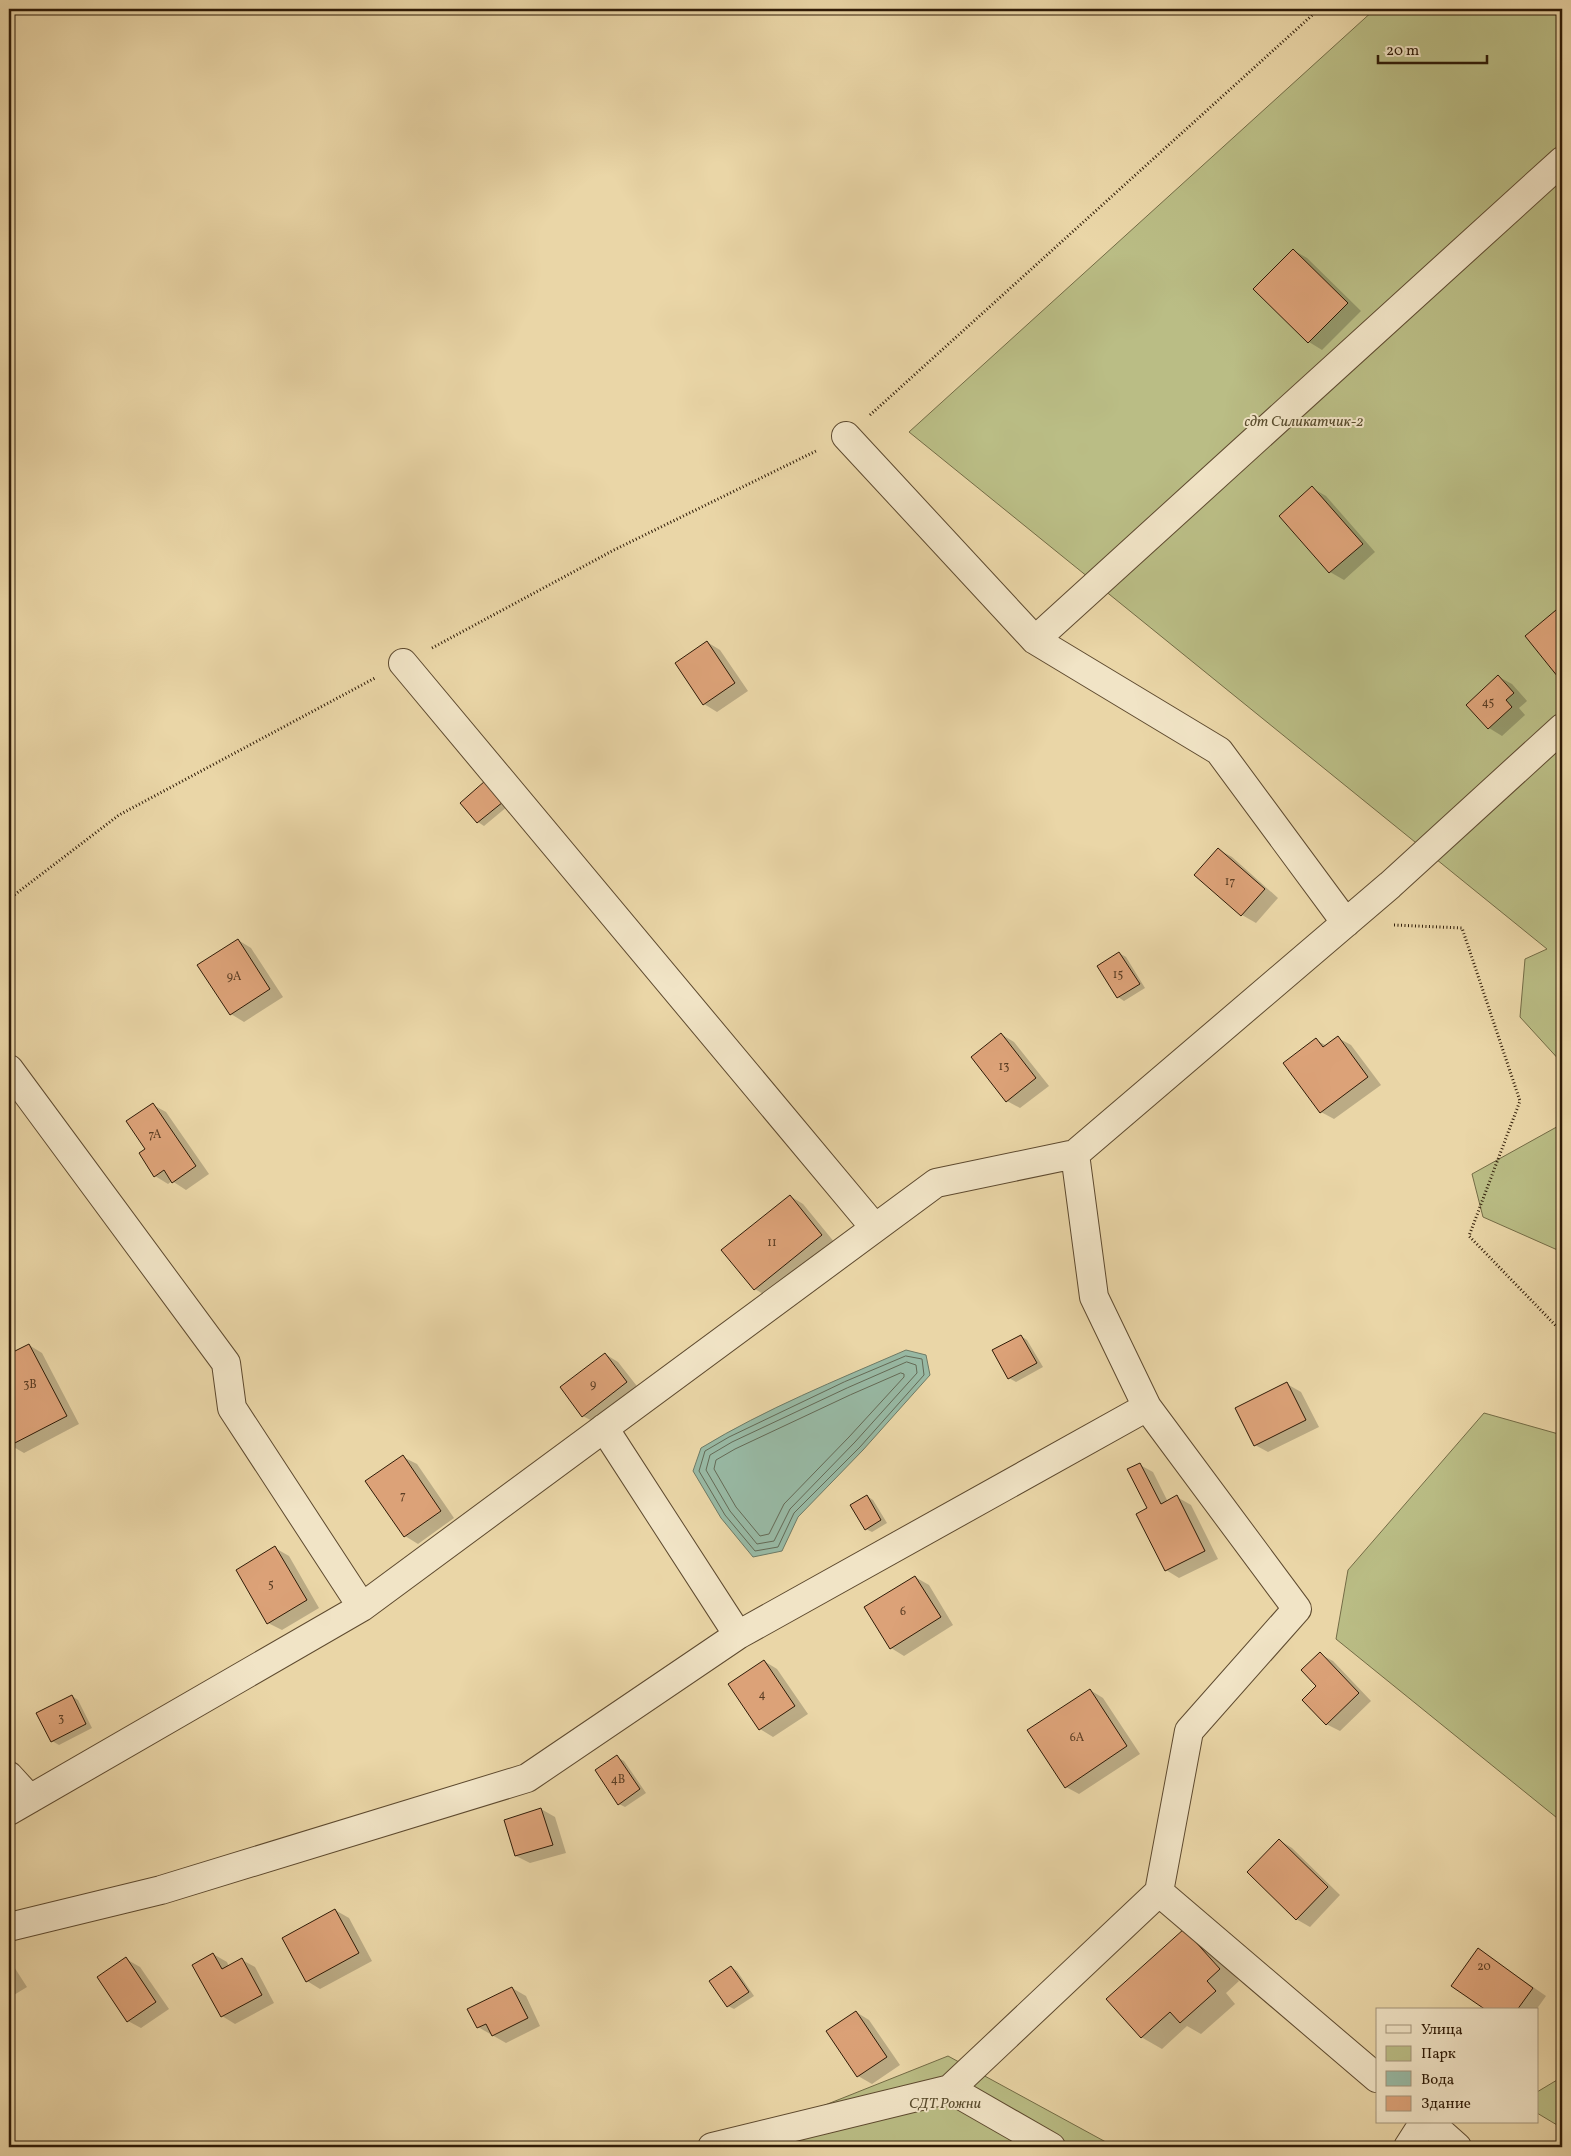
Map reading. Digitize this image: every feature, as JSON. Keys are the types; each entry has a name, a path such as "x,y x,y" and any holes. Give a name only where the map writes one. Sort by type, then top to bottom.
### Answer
{"street":[{"path":"1035,640 1562,162"},
{"path":"846,436 1035,640 1219,751 1346,923"},
{"path":"403,664 874,1228"},
{"path":"9,1776 19,1805 362,1607 936,1183 1075,1154 1346,923 1562,728"},
{"path":"9,1069 226,1363 232,1408 362,1607"},
{"path":"712,2147 950,2089 1159,1892 1189,1731 1297,1609 1147,1407 1094,1297 1075,1154"},
{"path":"9,1927 161,1890 527,1778 738,1635 1147,1407"},
{"path":"604,1428 738,1635"},
{"path":"1159,1892 1376,2077"},
{"path":"950,2089 1051,2147"},
{"path":"1408,2147 1423,2124"},
{"path":"1431,2124 1457,2147"}],"path":[{"path":"9,899 119,815 614,550 846,436 1319,9"},
{"path":"1346,923 1462,928 1520,1101 1469,1236 1562,1332"}],"green space":[{"name":"сдт Силикатчик-2","path":"1375,9 1562,9 1562,1063 1520,1017 1525,959 1547,949 909,432"},
{"path":"1562,1124 1562,1252 1483,1217 1472,1174"},
{"path":"1484,1413 1562,1435 1562,1822 1336,1639 1348,1570"},
{"name":"СДТ Рожни","path":"948,2056 1115,2147 684,2147 780,2123"},
{"path":"1562,2077 1562,2128 1538,2114 1538,2091"}],"water":[{"path":"906,1350 926,1355 930,1375 863,1450 798,1517 782,1551 753,1557 721,1518 693,1471 701,1448 750,1420"}],"building":[{"path":"1293,249 1348,303 1308,343 1253,289"},
{"path":"1312,486 1363,544 1329,573 1279,516"},
{"path":"1562,605 1562,674 1558,677 1525,636"},
{"path":"707,641 735,683 703,705 675,663"},
{"path":"1498,675 1514,693 1506,700 1512,707 1488,729 1466,705"},
{"path":"485,781 503,802 477,823 460,803"},
{"path":"1218,848 1265,889 1241,916 1194,875"},
{"path":"238,939 270,989 230,1015 197,965"},
{"path":"1119,952 1140,984 1117,998 1097,966"},
{"path":"1001,1033 1036,1078 1006,1102 971,1057"},
{"path":"1338,1036 1368,1077 1320,1113 1283,1063 1316,1038 1323,1047"},
{"path":"153,1103 196,1166 172,1183 164,1170 154,1177 139,1153 145,1149 126,1121"},
{"path":"790,1195 822,1235 754,1290 721,1250"},
{"path":"1021,1335 1037,1363 1008,1379 992,1350"},
{"path":"29,1344 67,1416 9,1446 9,1354"},
{"path":"605,1353 627,1382 582,1417 560,1387"},
{"path":"1287,1382 1306,1420 1254,1446 1235,1408"},
{"path":"403,1455 441,1511 404,1537 365,1481"},
{"path":"1140,1463 1161,1504 1177,1495 1205,1551 1165,1571 1136,1514 1147,1508 1127,1469"},
{"path":"867,1495 881,1520 865,1530 850,1505"},
{"path":"275,1546 307,1600 267,1624 236,1570"},
{"path":"915,1576 941,1617 890,1649 864,1607"},
{"path":"1320,1652 1359,1693 1326,1725 1302,1700 1316,1686 1301,1670"},
{"path":"764,1660 795,1706 759,1730 728,1684"},
{"path":"1090,1689 1127,1746 1065,1788 1027,1730"},
{"path":"72,1695 86,1724 51,1742 36,1713"},
{"path":"617,1755 640,1789 618,1805 595,1770"},
{"path":"541,1808 553,1845 515,1856 504,1820"},
{"path":"1279,1839 1328,1887 1296,1920 1247,1872"},
{"path":"335,1909 359,1953 306,1982 282,1938"},
{"path":"1184,1929 1220,1969 1207,1981 1216,1991 1180,2023 1170,2012 1141,2038 1106,1999"},
{"path":"1478,1948 1533,1988 1518,2008 1483,2008 1451,1986"},
{"path":"213,1953 222,1969 242,1958 262,1995 221,2017 192,1965"},
{"path":"126,1957 156,2002 127,2022 97,1977"},
{"path":"731,1966 749,1992 727,2007 709,1981"},
{"path":"512,1987 528,2018 492,2036 486,2024 477,2028 467,2009"},
{"path":"856,2011 887,2057 857,2077 826,2031"}]}
